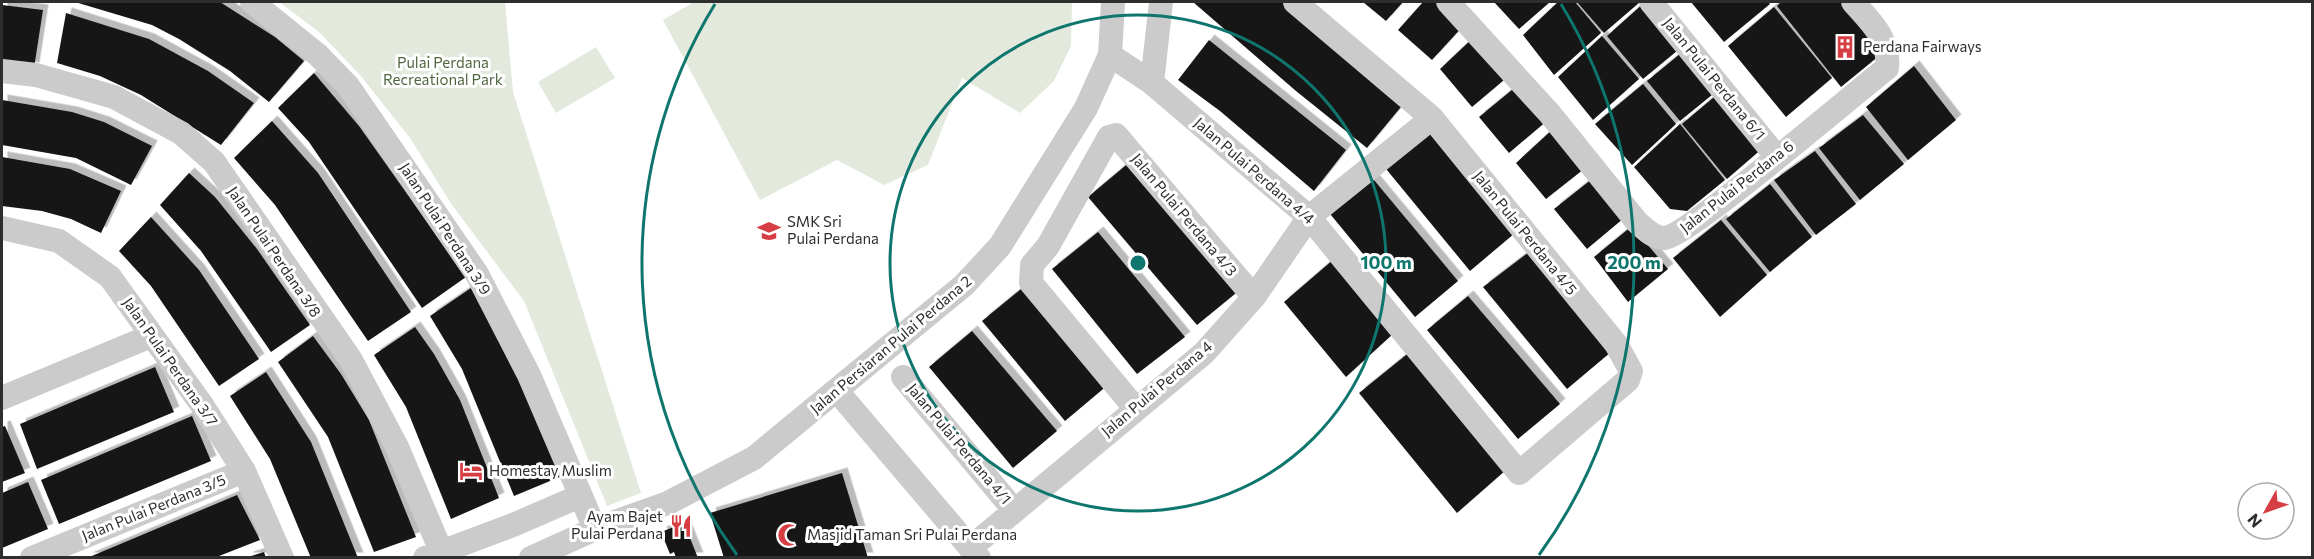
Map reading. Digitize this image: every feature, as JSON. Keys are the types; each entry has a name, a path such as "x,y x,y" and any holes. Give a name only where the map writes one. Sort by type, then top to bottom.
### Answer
{"street":[{"name":"Jalan Pulai Perdana 3/9","path":"252,2 318,55 348,86 458,244 477,274 529,375 595,529"},
{"name":"Jalan Persiaran Pulai Perdana 2","path":"531,558 595,529 668,503 754,458 964,285 1000,246 1086,108 1110,55 1113,2"},
{"path":"1152,83 1161,2"},
{"name":"Jalan Pulai Perdana 4/5","path":"1295,2 1432,118 1616,344 1631,371 1628,380 1519,473"},
{"name":"Jalan Pulai Perdana 6","path":"1449,2 1550,114 1637,222 1651,234 1664,238 1676,234 1777,157 1887,68 1888,56 1881,35 1853,2"},
{"name":"Jalan Pulai Perdana 6/1","path":"1651,2 1777,157"},
{"name":"Jalan Pulai Perdana 4/4","path":"1110,55 1152,83 1309,217 1519,473"},
{"name":"Jalan Pulai Perdana 3/8","path":"2,71 36,75 114,97 181,133 213,162 351,360 396,447 433,554"},
{"name":"Jalan Pulai Perdana 4","path":"974,553 1014,510 1204,353 1254,297 1309,217 1432,118"},
{"name":"Jalan Pulai Perdana 4/3","path":"1135,408 1031,283 1032,265 1048,246 1112,134 1116,135 1254,297"},
{"name":"Jalan Pulai Perdana 3/7","path":"2,228 59,241 91,261 110,277 202,405 244,471 282,558"},
{"path":"2,398 151,336"},
{"name":"Jalan Pulai Perdana 4/1","path":"903,377 1014,510"},
{"path":"837,391 974,553"},
{"name":"Jalan Pulai Perdana 3/5","path":"32,558 244,471"},
{"path":"433,554 513,525 580,496"}],"green space":[{"name":"Pulai Perdana Recreational Park","path":"279,2 505,2 513,92 641,493 607,506 524,301 452,205 410,138 360,75 319,32"},
{"path":"694,2 1072,2 1071,46 1054,81 1020,113 962,78 928,165 884,185 837,160 760,200 663,20"},
{"path":"596,47 615,78 556,113 538,82"}],"building":[{"path":"75,2 220,2 275,37 304,61 269,102 230,71 152,25"},
{"path":"1193,2 1284,2 1405,102 1367,148 1296,91"},
{"path":"1363,2 1403,2 1386,21"},
{"path":"1423,2 1440,2 1465,24 1432,60 1398,30"},
{"path":"1494,2 1550,2 1519,29"},
{"path":"1558,2 1575,2 1601,33 1554,75 1523,35"},
{"path":"1577,2 1640,2 1604,33"},
{"path":"1645,2 1683,46 1643,79 1607,36"},
{"path":"1691,2 1768,2 1770,4 1724,42"},
{"name":"Perdana Fairways","path":"1781,2 1846,2 1885,51 1841,87 1777,6"},
{"path":"2,5 43,10 34,68 2,64"},
{"path":"1774,7 1832,78 1786,117 1728,46"},
{"path":"66,13 149,39 208,71 254,103 221,145 141,95 100,76 57,63"},
{"path":"1602,36 1639,79 1593,120 1558,77"},
{"path":"1474,37 1510,75 1472,107 1440,69"},
{"path":"1209,40 1346,150 1314,191 1220,111 1178,80"},
{"path":"1686,49 1718,90 1680,121 1647,81"},
{"path":"1914,66 1956,120 1908,160 1866,107"},
{"path":"314,73 359,126 466,277 422,308 309,142 278,108"},
{"path":"1643,84 1676,124 1632,165 1595,124"},
{"path":"1518,85 1548,120 1509,153 1479,117"},
{"path":"1720,92 1764,147 1727,179 1682,124"},
{"path":"2,100 72,112 104,122 152,146 131,185 76,158 2,145"},
{"path":"1863,115 1904,164 1860,200 1819,148"},
{"path":"272,121 318,173 411,312 368,341 275,205 234,158"},
{"path":"1680,124 1725,180 1687,211 1670,209 1634,167"},
{"path":"1426,127 1515,233 1470,271 1382,164"},
{"path":"1553,129 1584,169 1546,199 1516,163"},
{"path":"1815,151 1856,204 1816,235 1774,180"},
{"path":"2,157 70,169 121,191 101,233 71,219 42,211 2,206"},
{"path":"1131,161 1241,289 1197,325 1088,197"},
{"path":"189,173 215,197 257,249 310,325 271,352 201,251 160,205"},
{"path":"1369,174 1458,281 1415,317 1326,209"},
{"path":"1592,179 1624,218 1587,249 1554,209"},
{"path":"1770,184 1812,237 1770,272 1726,219"},
{"path":"151,217 199,270 259,359 219,386 151,286 119,251"},
{"path":"1721,220 1767,275 1720,317 1673,258"},
{"path":"1632,226 1668,269 1628,302 1594,257"},
{"path":"1098,232 1185,337 1137,374 1052,269"},
{"path":"1529,252 1611,352 1567,389 1483,287"},
{"path":"1334,259 1394,333 1346,377 1284,302"},
{"path":"1026,285 1109,384 1065,421 982,321"},
{"path":"471,288 490,315 562,476 514,496 462,369 430,316"},
{"path":"1468,296 1560,404 1518,439 1427,330"},
{"path":"415,327 434,354 460,400 499,498 451,519 406,407 374,355"},
{"path":"972,331 1057,431 1013,468 929,367"},
{"path":"313,336 341,374 369,420 416,537 374,552 328,437 278,362"},
{"path":"1411,351 1506,470 1457,513 1359,393"},
{"path":"155,367 174,412 37,469 20,424"},
{"path":"266,372 311,442 358,558 311,558 270,459 230,396"},
{"path":"192,416 211,461 59,524 41,480"},
{"path":"5,426 25,473 2,482 2,427"},
{"name":"Masjid Taman Sri Pulai Perdana","path":"842,473 868,558 724,558 710,513"},
{"path":"28,482 48,529 2,548 2,493"},
{"path":"237,495 260,540 214,558 87,558"},
{"path":"684,523 698,558 676,558 674,552 670,554 661,532"},
{"path":"264,552 266,558 248,558 248,557"}],"place":[{"name":"Perdana Fairways","path":"1845,47"},
{"name":"SMK Sri Pulai Perdana","path":"769,231"},
{"name":"Homestay Muslim","path":"471,471"},
{"name":"Ayam Bajet Pulai Perdana","path":"681,526"},
{"name":"Masjid Taman Sri Pulai Perdana","path":"789,535"}]}
